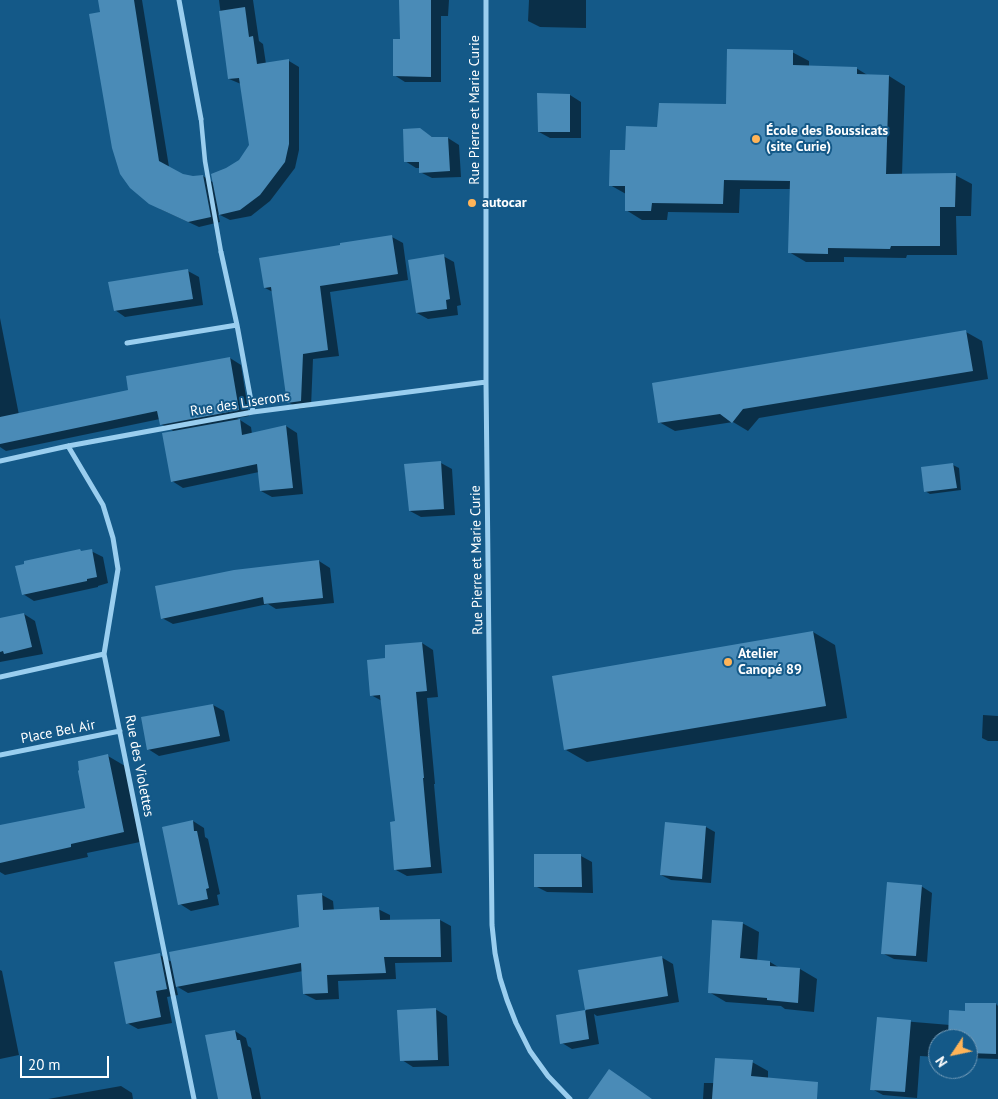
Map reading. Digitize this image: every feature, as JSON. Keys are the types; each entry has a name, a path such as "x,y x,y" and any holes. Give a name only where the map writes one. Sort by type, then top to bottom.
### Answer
{"street":[{"path":"178,0 201,120 205,161 221,252 253,412"},
{"name":"Rue Pierre et Marie Curie","path":"486,0 486,382 492,925 500,978 519,1030 530,1051 544,1070 570,1099"},
{"path":"127,343 236,325"},
{"name":"Rue des Liserons","path":"0,461 68,446 253,412 486,382"},
{"name":"Rue des Violettes","path":"68,446 102,505 113,538 118,569 104,654 194,1099"},
{"path":"0,677 104,654"},
{"name":"Place Bel Air","path":"0,755 120,731"}],"building":[{"path":"98,0 134,0 159,161 183,174 203,175 211,217 188,222 149,204 130,188 120,174 112,148 89,14 100,12"},
{"path":"399,0 431,0 431,77 393,76 393,39 400,39"},
{"path":"245,7 249,37 253,36 257,64 289,59 289,144 285,162 260,195 240,210 219,215 211,174 239,160 249,145 239,78 228,79 219,11"},
{"name":"École des Boussicats (site Curie)","path":"727,49 793,50 793,65 857,67 857,74 889,75 886,174 956,173 955,207 940,207 940,246 891,246 890,249 828,248 828,254 788,253 790,181 724,180 723,204 652,203 651,211 625,211 625,186 609,186 610,150 625,150 626,126 657,127 659,103 726,104"},
{"path":"537,93 570,94 570,132 538,132"},
{"path":"420,128 432,137 448,137 450,171 419,173 419,162 404,162 403,129"},
{"path":"392,235 398,274 320,286 328,350 303,354 301,401 287,403 271,287 264,288 259,258"},
{"path":"444,254 450,299 446,300 447,309 416,313 408,260"},
{"path":"188,269 193,299 114,311 108,282"},
{"path":"966,330 973,371 743,409 732,423 720,414 658,423 652,383"},
{"path":"230,357 239,410 160,425 157,411 0,444 0,417 128,390 126,376"},
{"path":"240,419 242,435 286,425 293,488 260,491 257,464 171,482 162,433"},
{"path":"441,461 444,509 409,511 404,464"},
{"path":"953,463 957,488 924,492 921,467"},
{"path":"80,549 81,551 92,549 97,577 87,579 87,581 22,595 15,566 24,564 24,561"},
{"path":"319,560 323,598 264,604 263,597 161,619 155,586 234,570"},
{"path":"24,613 32,647 4,654 3,651 0,652 0,618"},
{"path":"813,631 826,706 564,750 552,676"},
{"path":"422,642 427,691 416,692 431,867 394,870 390,822 395,821 380,695 370,696 367,660 385,658 385,645"},
{"path":"213,704 220,736 147,750 141,717"},
{"path":"108,754 124,832 71,844 71,847 0,863 0,825 85,808 78,761"},
{"path":"193,820 194,831 197,831 209,888 206,889 208,899 178,905 162,827"},
{"path":"665,822 706,826 702,879 660,875"},
{"path":"534,854 581,854 582,887 534,887"},
{"path":"887,882 922,885 916,956 881,954"},
{"path":"322,893 323,910 379,907 380,920 440,919 441,957 384,957 386,973 327,975 328,993 303,994 301,963 176,987 169,952 299,927 297,895"},
{"path":"712,920 743,922 740,958 770,961 770,966 800,968 798,1003 767,1000 767,998 708,993"},
{"path":"160,953 167,989 156,991 161,1017 126,1024 114,962"},
{"path":"662,956 668,996 585,1010 578,970"},
{"path":"965,1003 996,1003 996,1054 978,1053 978,1029 948,1029 949,1010 965,1011"},
{"path":"436,1008 438,1060 400,1061 397,1010"},
{"path":"585,1010 589,1039 560,1044 556,1015"},
{"path":"877,1017 911,1020 905,1092 870,1090"},
{"path":"235,1030 237,1040 240,1040 252,1099 218,1099 205,1035"},
{"path":"715,1058 753,1060 751,1076 818,1082 817,1099 712,1099"},
{"path":"609,1069 652,1099 588,1099"}],"place":[{"name":"École des Boussicats (site Curie)","path":"756,139"},
{"name":"autocar","path":"472,203"},
{"name":"Atelier Canopé 89","path":"728,662"}]}
